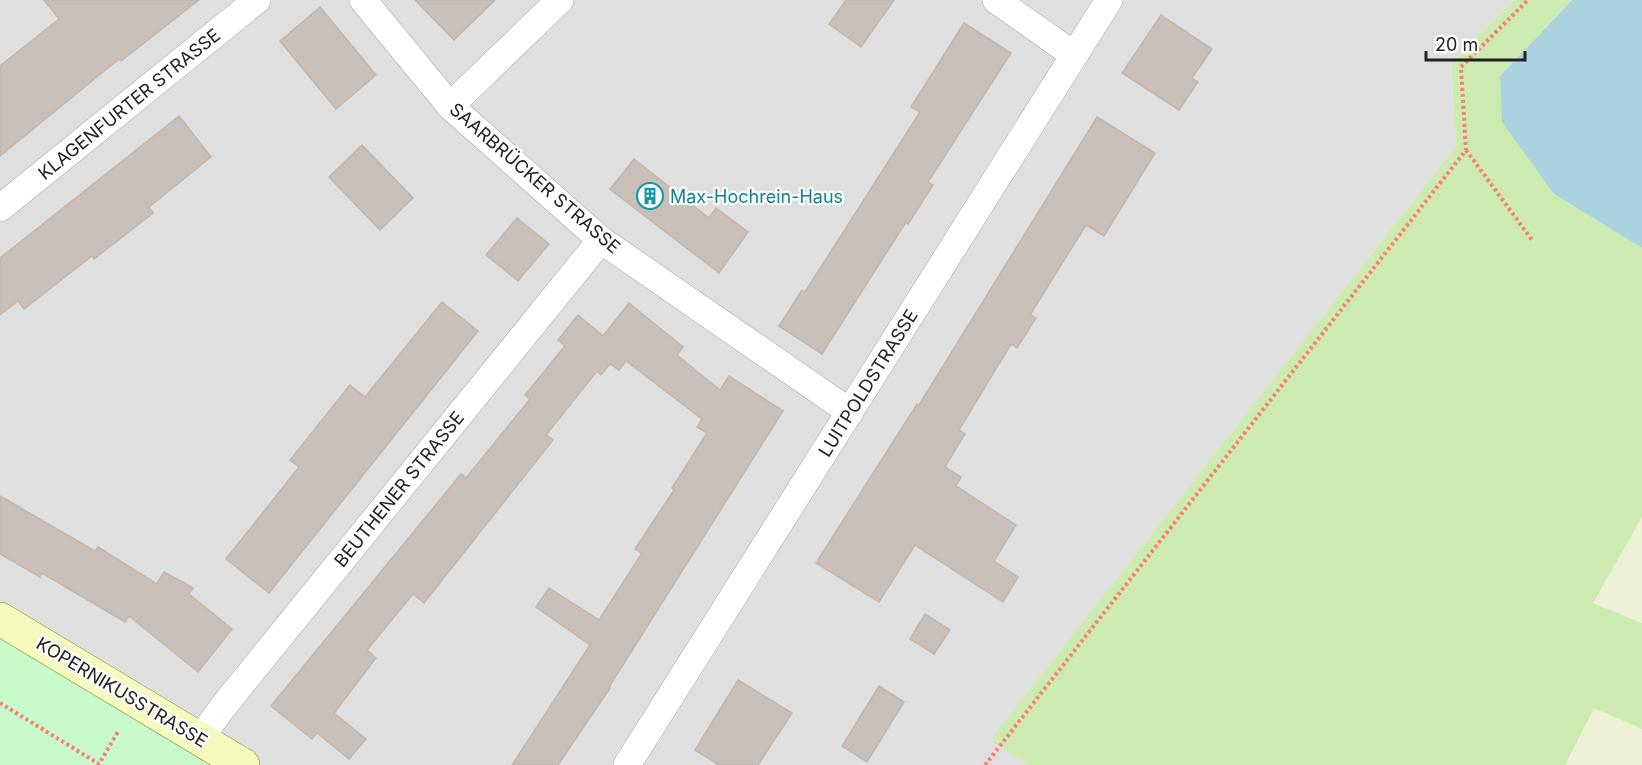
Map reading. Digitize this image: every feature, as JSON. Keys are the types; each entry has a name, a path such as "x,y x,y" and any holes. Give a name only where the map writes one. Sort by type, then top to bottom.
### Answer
{"street":[{"name":"KLAGENFURTER STRASSE","path":"0,208 257,0"},
{"name":"SAARBRÜCKER STRASSE","path":"363,0 450,106 601,240 850,412"},
{"path":"450,106 560,0"},
{"path":"996,0 1074,55"},
{"name":"LUITPOLDSTRASSE","path":"627,765 1109,0"},
{"name":"BEUTHENER STRASSE","path":"200,739 222,708 601,240"},
{"name":"KOPERNIKUSSTRASSE","path":"0,619 243,765"}],"path":[{"path":"1528,0 1461,67 1466,150 1532,240"},
{"path":"985,765 1466,150"},
{"path":"0,703 99,765 136,701"}],"shaded area":[{"path":"0,0 1513,0 1451,63 1456,146 991,739 1029,765 223,765 0,631"}],"green space":[{"path":"1513,0 1572,0 1500,76 1554,194 1642,248 1642,517 1593,603 1642,623 1642,729 1594,708 1565,765 1029,765 990,740 1456,146 1451,63"},
{"path":"1642,517 1642,623 1593,603"},
{"path":"0,631 223,765 0,765"},
{"path":"1594,707 1642,729 1642,765 1566,765"}],"water":[{"path":"1572,0 1642,0 1642,248 1554,194 1502,122 1500,76"}],"building":[{"path":"44,0 199,0 121,61 119,59 0,156 0,66 59,19"},
{"path":"415,0 495,0 454,40"},
{"path":"846,0 894,0 861,47 829,24"},
{"path":"320,7 376,75 336,109 280,41"},
{"path":"1161,15 1212,49 1192,78 1198,82 1179,110 1122,73"},
{"path":"964,23 1011,53 928,182 933,185 908,224 906,222 822,354 779,326 802,290 805,292 920,112 911,107"},
{"path":"179,116 211,157 149,207 153,213 94,259 92,256 24,309 18,301 0,315 0,258"},
{"path":"1097,117 1155,153 1104,236 1086,225 1030,315 1036,318 1017,348 1011,344 959,430 965,434 945,467 961,477 956,486 1016,525 994,561 1018,577 1003,602 915,545 879,602 816,563 917,404 919,405"},
{"path":"362,145 413,198 380,230 329,177"},
{"path":"634,159 709,218 716,208 748,232 719,273 610,189"},
{"path":"517,218 549,244 518,281 486,255"},
{"path":"442,302 478,331 269,593 226,559 299,467 290,460 350,385 365,397"},
{"path":"629,303 683,347 677,355 720,390 729,376 783,411 610,688 558,765 512,765 590,645 536,607 549,588 599,620 642,553 635,549 674,490 672,488 707,433 697,427 702,419 626,361 619,370 610,364 601,375 597,371 546,435 553,440 424,603 413,594 367,650 376,658 334,713 366,739 349,759 317,733 312,739 271,706 461,474 466,478 530,399 525,395 565,346 558,340 578,315 603,336"},
{"path":"0,496 95,551 98,547 157,584 164,572 193,588 189,594 232,629 198,672 129,616 125,622 42,573 40,577 0,554"},
{"path":"925,614 950,630 934,654 910,639"},
{"path":"738,680 792,713 758,765 719,765 695,750"},
{"path":"879,686 904,702 867,762 842,746"}],"place":[{"name":"Max-Hochrein-Haus","path":"650,196"}]}
